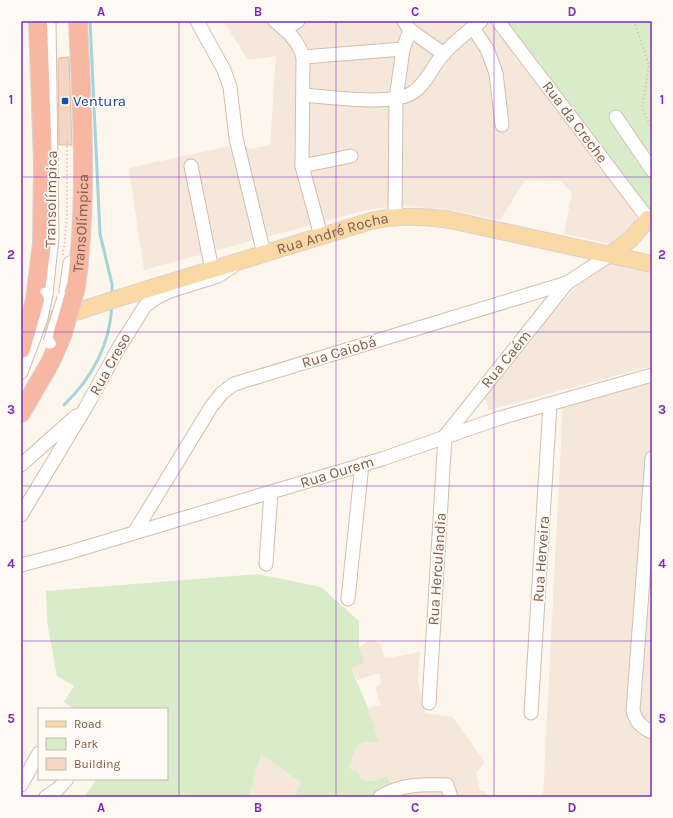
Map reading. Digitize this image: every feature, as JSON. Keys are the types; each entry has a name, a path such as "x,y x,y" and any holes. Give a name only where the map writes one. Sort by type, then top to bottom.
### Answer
{"highway":[{"name":"TransOlímpica","path":"26,348 40,297 42,243 43,164 38,21"},
{"name":"TransOlímpica","path":"21,413 50,363 71,289 82,243 84,203 78,21"}],"main road":[{"path":"610,255 631,239 649,215"},
{"name":"Rua André Rocha","path":"21,330 99,304 241,262 321,236 371,221 394,216 414,216 450,220 652,264"}],"street":[{"name":"Transolímpica","path":"40,297 52,237 49,21"},
{"name":"Transolímpica","path":"71,21 74,92 74,239 71,289"},
{"path":"197,21 224,70 230,87 236,138 264,254"},
{"path":"280,25 298,21"},
{"name":"Rua da Creche","path":"498,21 649,215"},
{"path":"303,95 396,98 411,94 416,90 444,54 477,24 496,73 502,125"},
{"path":"280,25 297,41 303,57 302,166 321,236"},
{"path":"394,216 396,98 407,26 444,54"},
{"path":"303,57 403,49"},
{"path":"616,117 652,170"},
{"path":"302,166 351,156"},
{"path":"191,166 212,270"},
{"name":"Rua Caiobá","path":"134,533 211,407 222,393 234,384 567,283 610,255"},
{"name":"Rua Creso","path":"21,515 86,407 118,349 146,306 156,298 170,291 218,276 241,262"},
{"name":"Rua Caém","path":"445,436 567,283"},
{"path":"21,396 56,339"},
{"path":"21,372 26,348"},
{"name":"Rua Ourem","path":"21,565 67,553 271,492 362,464 445,436 652,375"},
{"name":"Rua Herveira","path":"531,713 550,405"},
{"path":"21,464 86,407"},
{"name":"Rua Herculandia","path":"428,703 445,436"},
{"path":"652,458 633,711 635,719 640,725 652,732"},
{"path":"348,599 362,464"},
{"path":"266,564 271,492"},
{"path":"21,785 38,755"},
{"path":"46,797 58,789 66,780"},
{"path":"380,797 396,788 404,786 447,786"}],"path":[{"path":"634,21 650,65 642,108 652,129"},
{"path":"62,259 67,220 67,139"}],"shaded area":[{"path":"223,21 490,21 637,214 632,232 615,245 564,234 572,193 561,181 525,180 500,220 466,213 400,205 363,211 144,270 129,168 243,143 250,149 270,145 276,56 248,60"},
{"path":"612,255 652,263 652,366 489,410 481,390 590,272"},
{"path":"652,372 652,797 543,797 563,402"},
{"path":"371,639 380,644 385,659 420,652 418,681 425,713 453,717 485,763 476,772 480,791 485,791 488,797 384,797 375,781 362,780 358,772 349,768 357,745 366,742 379,742 368,708 381,705 375,688 381,683 379,673 357,680 351,668 359,648"},
{"path":"261,754 301,783 294,797 249,797"}],"green space":[{"path":"498,21 652,21 652,229"},
{"path":"258,574 321,587 359,621 359,648 364,663 351,668 368,708 379,742 366,742 357,745 349,768 358,772 362,780 375,781 387,777 391,787 386,797 294,797 301,783 261,754 249,797 84,797 96,780 168,780 168,708 73,708 64,702 74,686 57,676 47,622 46,591"}],"building":[{"name":"Ventura","path":"69,57 72,145 59,145 58,58"}],"waterway":[{"path":"90,21 100,234 112,284 112,295"},
{"path":"64,405 74,395 98,360 108,333 112,305"}],"place":[{"name":"Ventura","path":"65,101"}]}
